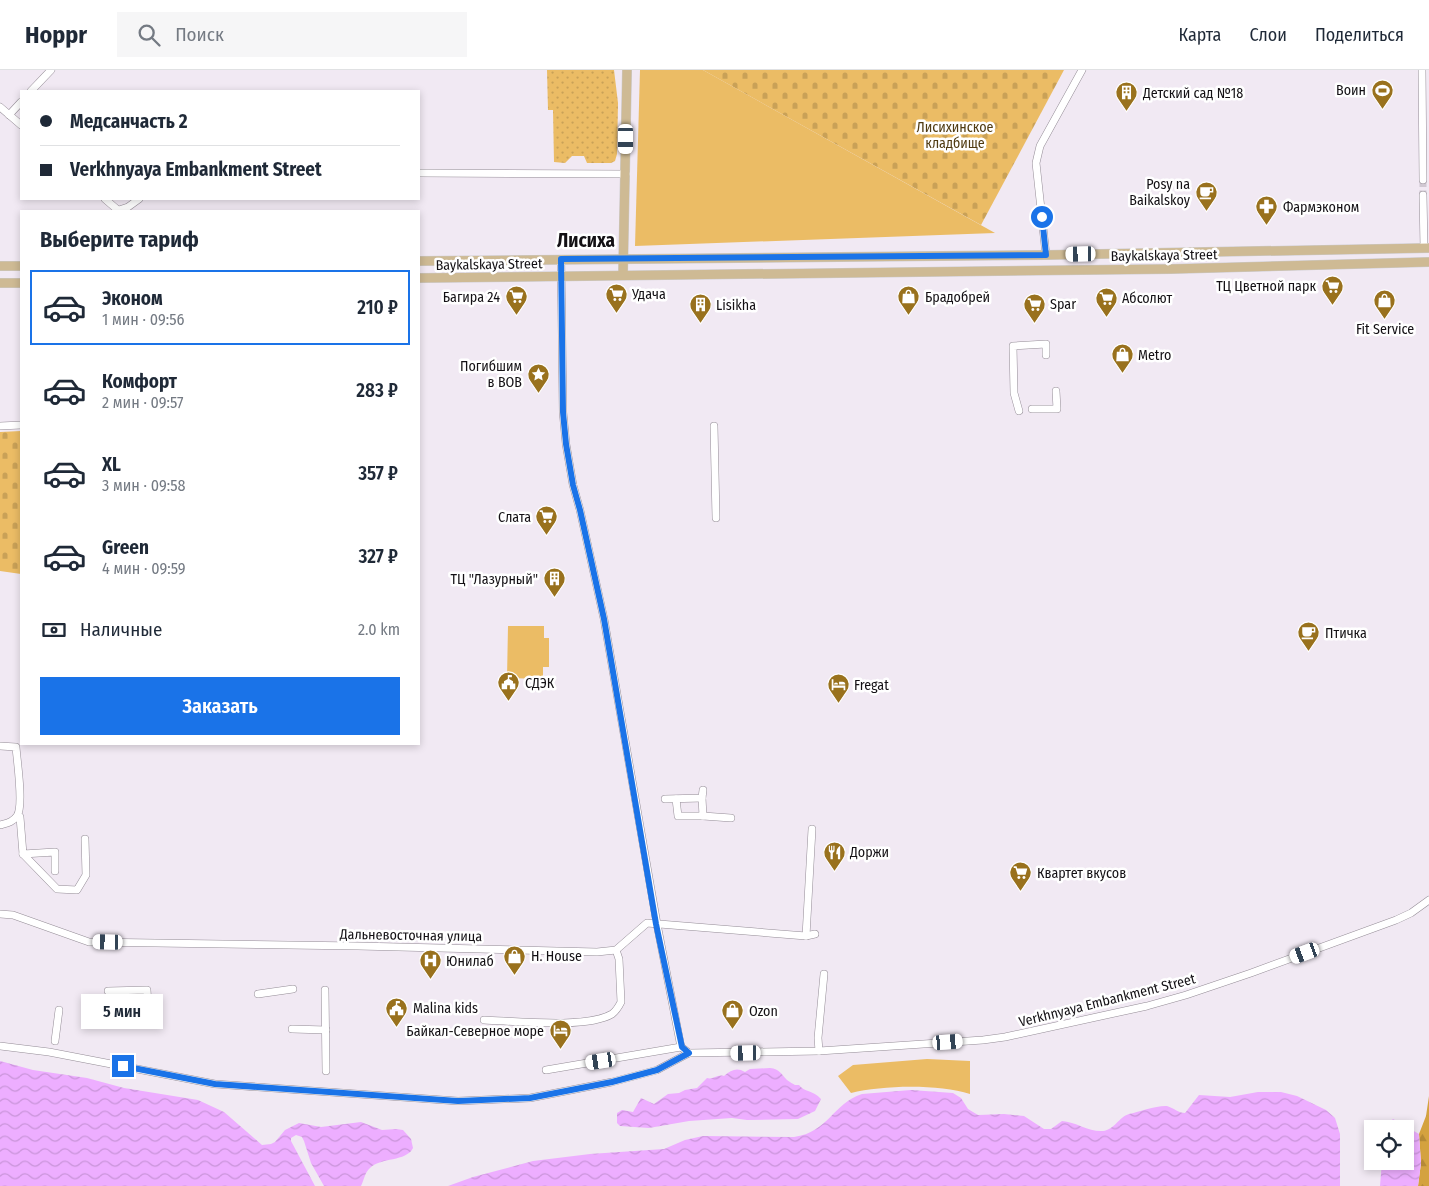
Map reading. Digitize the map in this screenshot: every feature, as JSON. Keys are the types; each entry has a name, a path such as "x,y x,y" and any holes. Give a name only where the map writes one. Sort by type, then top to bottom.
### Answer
{"main road":[{"path":"623,275 627,70"},
{"name":"Baykalskaya Street","path":"420,261 1046,255 1426,248"},
{"name":"Baykalskaya Street","path":"420,278 1181,269 1429,262"},
{"path":"0,266 20,266"},
{"path":"0,283 20,282"}],"street":[{"path":"33,90 52,70"},
{"path":"1046,255 1036,164 1040,146 1082,70"},
{"path":"1422,70 1423,180"},
{"path":"9,115 20,103"},
{"path":"0,107 20,124"},
{"path":"420,173 626,174"},
{"path":"1423,195 1426,248"},
{"path":"106,200 119,210"},
{"path":"122,210 138,200"},
{"path":"0,1046 49,1052 215,1084 458,1101 530,1098 612,1082 657,1070 689,1053 682,1047 656,924 604,619 573,485 566,444 563,412 561,259"},
{"path":"1019,411 1014,393 1013,346 1046,344 1046,355"},
{"path":"1032,410 1057,409 1056,391"},
{"path":"0,426 20,425"},
{"path":"714,426 716,518"},
{"path":"0,746 16,747 21,805 17,817 12,822 0,825"},
{"path":"703,790 703,816"},
{"path":"665,799 702,798"},
{"path":"676,799 678,816 731,818"},
{"path":"20,817 23,854 57,889 77,890 77,883 86,875 85,839"},
{"path":"806,936 812,829"},
{"path":"23,854 55,852 55,871"},
{"name":"Verkhnyaya Embankment Street","path":"689,1053 819,1051 983,1040 1038,1030 1147,1006 1250,974 1396,920 1411,913 1429,900"},
{"name":"Дальневосточная улица","path":"0,914 13,915 90,942 368,946 588,952 616,950"},
{"path":"484,1020 535,1023 591,1021 612,1014 621,1002 619,959 616,950 647,923 806,936 815,934"},
{"path":"819,1051 818,1038 824,974"},
{"path":"258,994 293,989"},
{"path":"108,991 147,990 148,1004"},
{"path":"325,990 326,1071"},
{"path":"54,1042 59,1010"},
{"path":"292,1029 326,1030"},
{"path":"546,1070 682,1047"}],"green space":[{"path":"547,70 614,70 618,103 617,154 615,161 611,163 587,163 584,156 572,156 565,163 554,162 553,110 548,110"},
{"path":"640,70 703,70 995,233 635,246"},
{"name":"Лисихинское кладбище","path":"703,70 1064,70 981,225"},
{"path":"20,431 20,574 0,571 0,432"},
{"path":"508,626 544,626 544,638 549,638 549,667 543,667 543,679 507,678"},
{"path":"927,1059 970,1061 970,1094 927,1087 879,1088 851,1093 838,1076 853,1065"},
{"path":"1429,1096 1429,1186 1418,1186 1421,1163 1419,1134 1426,1116"}],"water":[{"path":"0,1061 33,1070 87,1078 124,1088 198,1100 224,1112 262,1145 275,1142 285,1130 299,1123 321,1127 361,1122 382,1130 403,1130 411,1139 413,1148 410,1152 399,1158 380,1162 370,1168 361,1186 324,1186 311,1163 302,1137 296,1135 291,1138 291,1141 315,1186 0,1186"},
{"path":"770,1068 778,1071 787,1080 821,1099 815,1111 798,1119 747,1120 732,1118 689,1121 649,1128 620,1126 617,1123 617,1113 622,1110 633,1112 641,1098 654,1104 668,1094 697,1088 707,1078 724,1076 734,1070 745,1072 750,1069"},
{"path":"911,1090 953,1093 961,1098 968,1109 978,1115 1004,1114 1024,1116 1044,1129 1051,1129 1062,1121 1098,1131 1107,1130 1129,1114 1153,1108 1167,1106 1185,1113 1199,1095 1230,1097 1258,1092 1281,1092 1297,1096 1326,1110 1335,1118 1340,1134 1340,1186 448,1186 473,1177 533,1161 590,1154 664,1149 685,1140 703,1136 794,1137 815,1130 844,1104 862,1094"},
{"path":"1414,1131 1419,1134 1421,1163 1418,1186 1380,1186 1381,1170 1414,1170"}],"tunnel":[{"path":"1423,180 1423,195"}],"place":[{"name":"Воин","path":"1382,109"},
{"name":"Детский сад №18","path":"1127,112"},
{"name":"Posy na Baikalskoy","path":"1206,211"},
{"name":"Фармэконом","path":"1267,226"},
{"name":"ТЦ Цветной парк","path":"1332,305"},
{"name":"Удача","path":"616,313"},
{"name":"Багира 24","path":"516,316"},
{"name":"Брадобрей","path":"909,316"},
{"name":"Абсолют","path":"1106,317"},
{"name":"Fit Service","path":"1385,320"},
{"name":"Spar","path":"1034,323"},
{"name":"Lisikha","path":"700,324"},
{"name":"Мetro","path":"1122,374"},
{"name":"Погибшим в ВОВ","path":"538,393"},
{"name":"Слата","path":"547,536"},
{"name":"ТЦ \"Лазурный\"","path":"554,598"},
{"name":"Птичка","path":"1309,652"},
{"name":"СДЭК","path":"509,702"},
{"name":"Fregat","path":"838,704"},
{"name":"Доржи","path":"834,871"},
{"name":"Квартет вкусов","path":"1021,892"},
{"name":"H. House","path":"515,975"},
{"name":"Юнилаб","path":"430,980"},
{"name":"Malina kids","path":"397,1027"},
{"name":"Ozon","path":"733,1030"},
{"name":"Байкал-Северное море","path":"560,1050"}],"district":[{"name":"Лисиха","path":"586,240"}],"route":[{"path":"123,1066 215,1084 458,1101 530,1098 612,1082 657,1070 689,1053 682,1047 656,924 604,619 573,485 566,444 563,412 561,259 1046,255 1042,217"}]}
